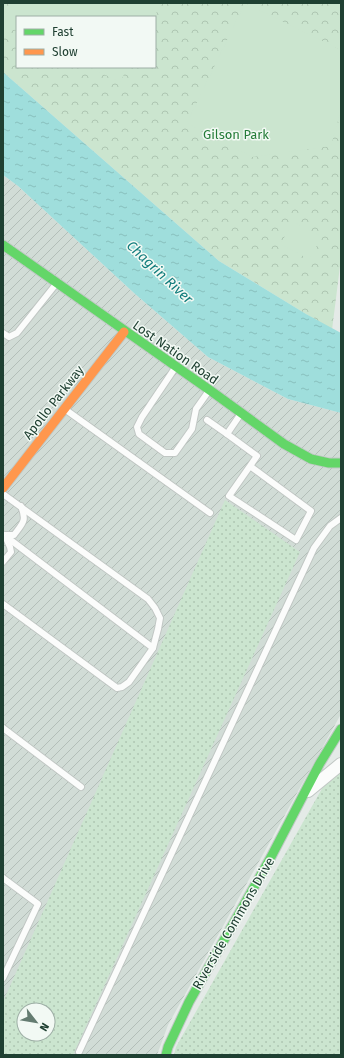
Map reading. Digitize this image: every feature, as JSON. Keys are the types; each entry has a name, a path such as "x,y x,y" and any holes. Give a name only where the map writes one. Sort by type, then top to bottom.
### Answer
{"street":[{"name":"Lost Nation Road","path":"3,245 124,332 296,452 321,462 341,463"},
{"name":"Apollo Parkway","path":"3,488 124,332"},
{"name":"Riverside Commons Drive","path":"166,1055 168,1047 188,1002 271,857 320,763 341,729"},
{"name":"Riverside Commons Drive","path":"305,794 341,764"}],"lane":[{"path":"3,333 9,337 18,333 56,283"},
{"path":"176,367 142,417 138,427 139,434 165,453 175,454 192,429 196,408 209,390"},
{"path":"64,409 210,513"},
{"path":"226,434 241,414"},
{"path":"207,420 257,456 250,466 229,496 296,540 311,511 250,466"},
{"path":"3,494 148,598 160,618 153,648 129,682 122,687 117,688 3,604"},
{"path":"3,535 14,535 23,523 25,516 21,506"},
{"path":"79,1052 314,548 330,526 341,518"},
{"path":"3,535 10,547 10,552 3,562"},
{"path":"3,535 153,648"},
{"path":"3,728 81,787"},
{"path":"3,878 38,904 3,978"}],"shaded area":[{"path":"3,175 18,186 134,293 208,357 288,399 341,413 341,714 168,1025 157,1055 3,1055"}],"green space":[{"name":"Gilson Park","path":"3,3 341,3 341,258 332,330 219,261 3,72"},
{"path":"10,3 162,3 155,16 16,16 16,30 3,24 3,14"},
{"path":"245,3 341,50 341,110 331,146 252,157 187,123"},
{"path":"91,68 127,68 120,82"},
{"path":"294,222 322,237 309,259 280,244"},
{"path":"225,500 300,552 73,1055 3,1055 3,1002"},
{"path":"341,772 341,1055 174,1055 176,1047 324,785"}],"water":[{"name":"Chagrin River","path":"3,72 219,261 306,314 341,333 341,413 288,399 208,357 134,293 18,186 3,175"}],"traffic: fast":[{"path":"3,245 284,444 311,459 329,463 341,463"},
{"path":"166,1055 168,1047 189,1002 271,857 320,763 341,729"}],"traffic: slow":[{"path":"3,488 124,332"}]}
